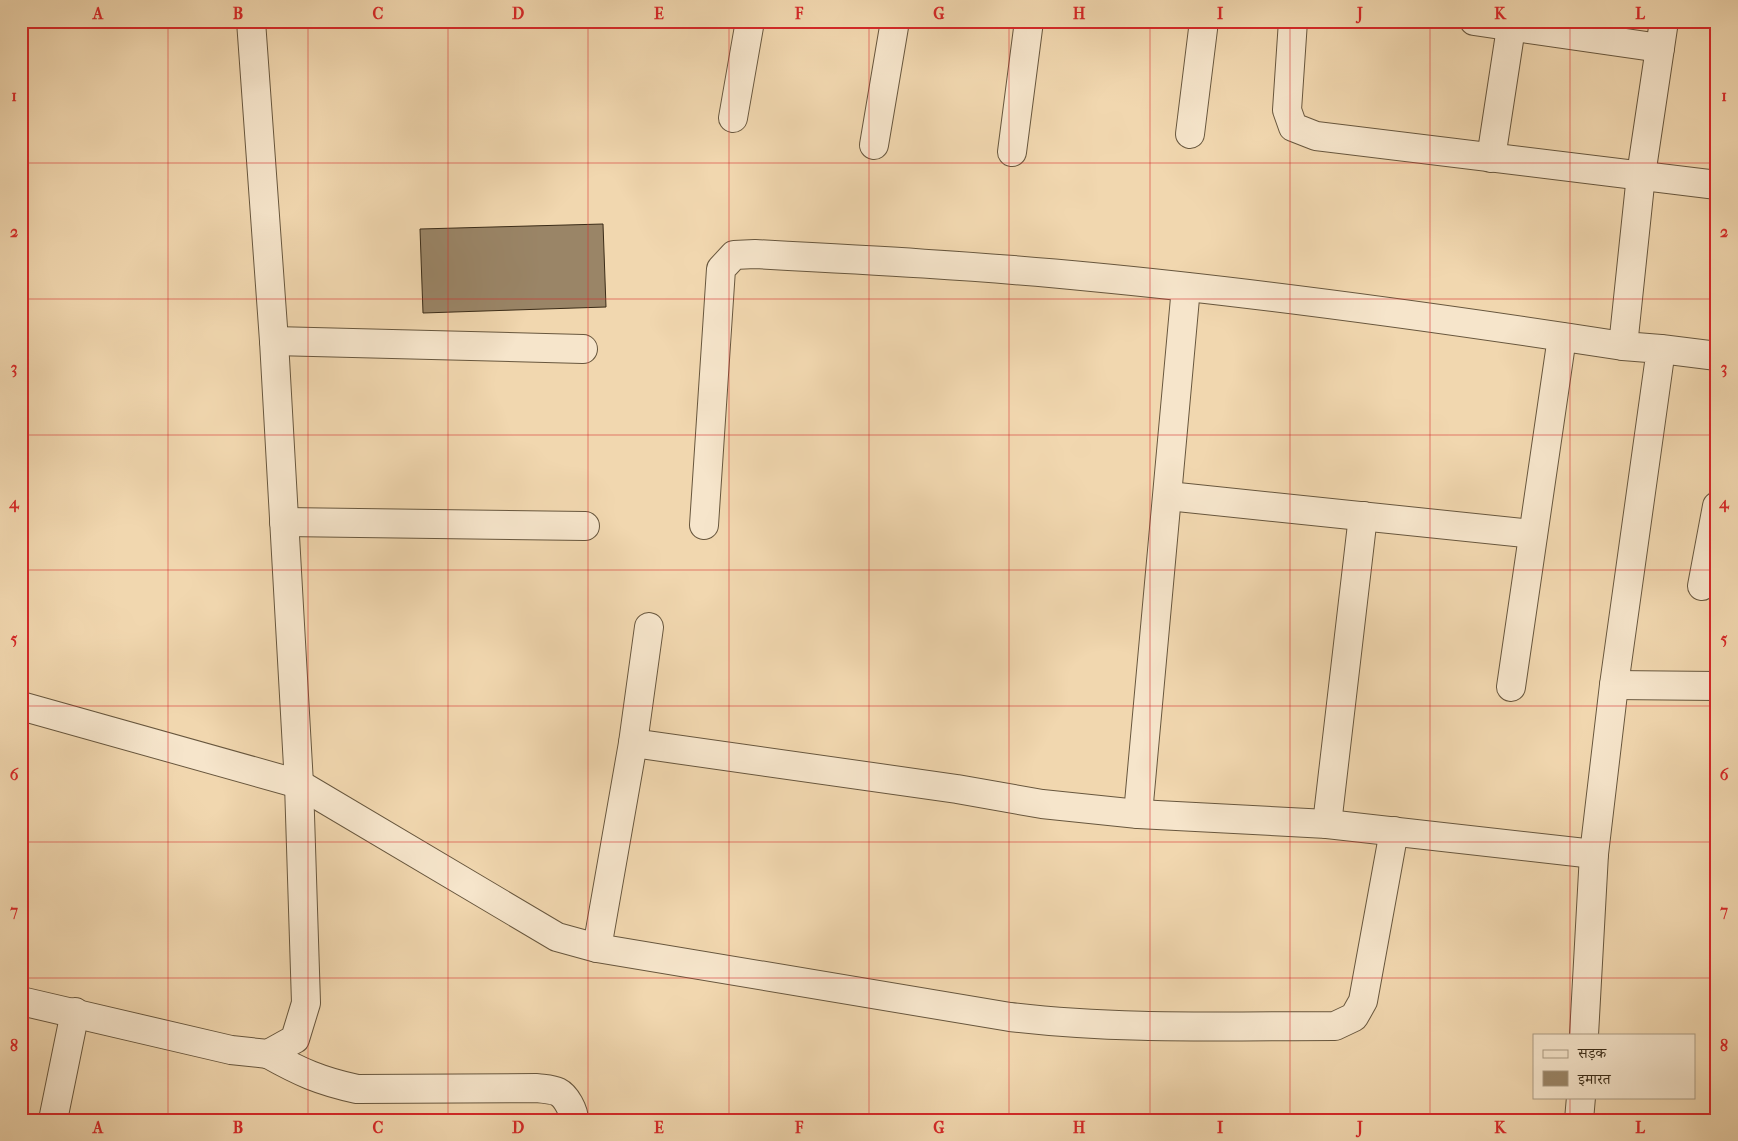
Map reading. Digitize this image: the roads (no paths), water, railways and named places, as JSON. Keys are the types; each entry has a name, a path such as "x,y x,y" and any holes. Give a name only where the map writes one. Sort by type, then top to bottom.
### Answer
{"street":[{"path":"251,21 274,341 299,784 306,1003 295,1039 268,1054"},
{"path":"733,118 750,21"},
{"path":"874,145 895,21"},
{"path":"1012,152 1029,21"},
{"path":"1190,134 1204,21"},
{"path":"1293,21 1286,110 1293,127 1316,136 1717,185"},
{"path":"1474,21 1512,24 1660,48"},
{"path":"1623,346 1642,176 1664,21"},
{"path":"1491,158 1512,24"},
{"path":"704,525 721,269 734,255 756,254 975,266 1186,287 1378,310 1623,346 1717,356"},
{"path":"1138,814 1186,287"},
{"path":"1511,687 1562,337"},
{"path":"274,341 583,349"},
{"path":"1584,1034 1594,854 1614,686 1661,349"},
{"path":"1168,496 1533,534"},
{"path":"1702,586 1717,506"},
{"path":"1327,824 1363,516"},
{"path":"284,522 585,526"},
{"path":"597,948 633,743 649,628"},
{"path":"1614,686 1717,686"},
{"path":"21,706 299,784 557,938 597,948 1010,1017 1061,1023 1118,1026 1335,1026 1354,1017 1363,1001 1394,831"},
{"path":"633,743 947,788 1042,804 1138,814 1327,824 1594,854"},
{"path":"21,1000 231,1050 268,1054 304,1074 330,1083 357,1089 537,1088 559,1092 568,1101 574,1120"},
{"path":"53,1120 74,1012"},
{"path":"1579,1120 1581,1098"}]}
